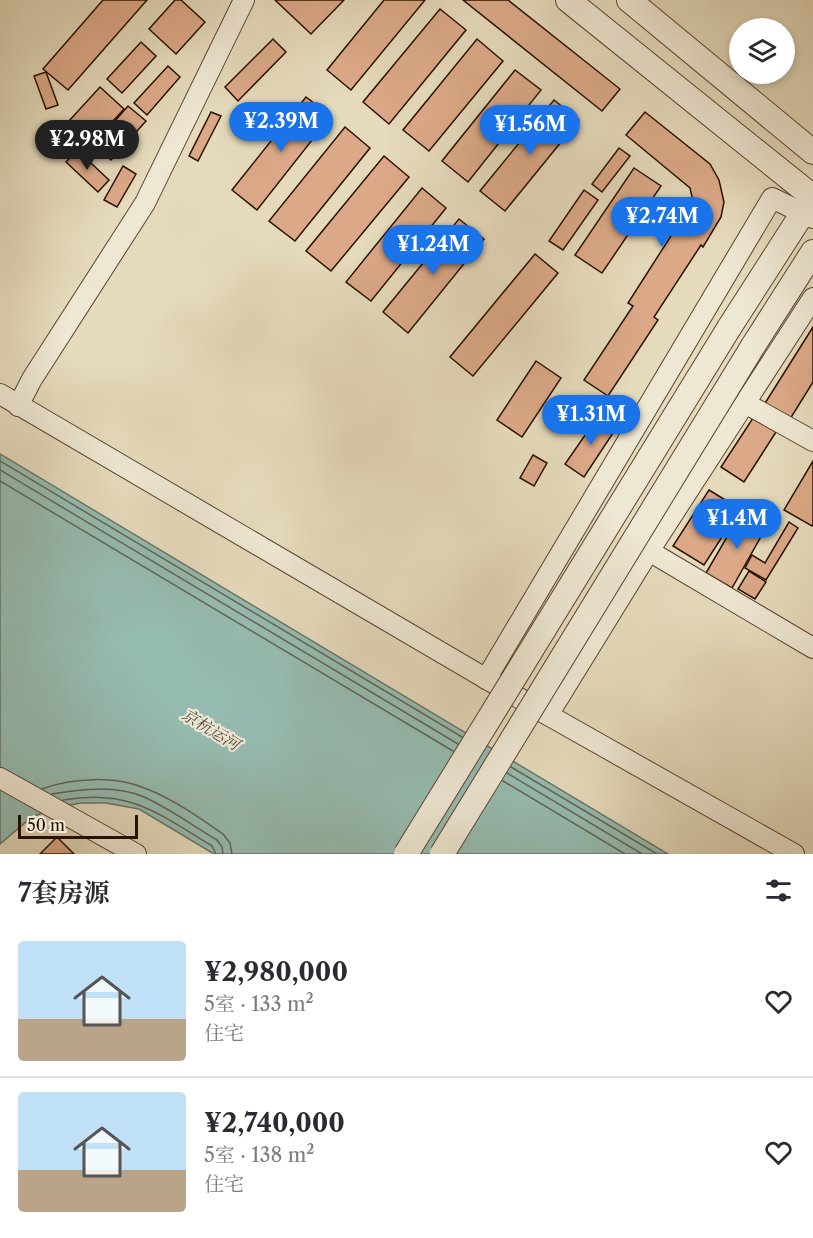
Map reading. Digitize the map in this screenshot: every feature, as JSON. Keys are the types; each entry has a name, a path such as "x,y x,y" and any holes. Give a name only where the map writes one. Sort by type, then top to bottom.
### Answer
{"street":[{"path":"18,406 32,379 144,203 244,0"},
{"path":"568,0 811,204"},
{"path":"629,0 813,152"},
{"path":"486,679 772,198 811,204"},
{"path":"406,854 729,328 811,204"},
{"path":"442,854 813,252"},
{"path":"548,715 649,551 813,298"},
{"path":"0,394 548,715 794,854"},
{"path":"745,403 813,441"},
{"path":"649,551 813,648"},
{"path":"0,778 136,854"}],"water":[{"name":"京杭运河","path":"0,454 668,854 214,854 139,809 106,803 81,803 55,808 32,817 0,844"}],"building":[{"path":"103,0 147,0 68,90 43,69"},
{"path":"175,0 181,0 205,22 176,54 149,29"},
{"path":"275,0 344,0 311,34"},
{"path":"384,0 425,0 351,90 327,70"},
{"path":"463,0 508,0 620,89 602,111"},
{"path":"440,9 466,30 389,124 363,102"},
{"path":"273,39 286,52 238,101 225,87"},
{"path":"477,39 503,61 429,151 403,130"},
{"path":"141,42 156,56 122,93 107,79"},
{"path":"168,66 180,77 147,115 134,103"},
{"path":"515,70 541,90 468,182 442,161"},
{"path":"46,72 58,105 46,109 34,76"},
{"path":"100,87 124,109 93,143 69,121"},
{"path":"306,97 331,116 257,210 232,190"},
{"path":"554,100 579,120 505,211 480,191"},
{"path":"128,106 146,121 111,160 94,145"},
{"path":"211,112 221,116 198,161 189,156"},
{"path":"645,112 710,164 719,180 724,202 721,217 654,317 658,320 608,396 584,380 633,306 628,303 676,228 690,213 693,201 690,188 626,135"},
{"path":"345,127 370,148 295,241 269,221"},
{"path":"619,148 630,156 602,192 592,184"},
{"path":"77,150 109,180 98,192 66,162"},
{"path":"384,156 409,177 331,271 306,251"},
{"path":"123,166 136,174 117,207 104,200"},
{"path":"634,168 661,186 602,273 575,255"},
{"path":"422,188 446,208 371,301 346,282"},
{"path":"584,190 598,200 563,250 549,241"},
{"path":"459,219 484,239 408,333 383,312"},
{"path":"535,254 558,273 473,376 450,357"},
{"path":"813,327 813,382 787,424 762,408"},
{"path":"536,361 561,378 522,437 497,420"},
{"path":"599,415 617,427 584,477 565,464"},
{"path":"753,418 776,432 744,482 721,467"},
{"path":"533,455 547,463 534,486 520,478"},
{"path":"813,461 813,524 812,526 784,510"},
{"path":"709,490 740,509 704,565 673,546"},
{"path":"742,511 767,526 732,588 706,573"},
{"path":"789,522 798,528 766,580 745,568 752,555 765,563"},
{"path":"749,571 766,582 755,599 738,589"},
{"path":"57,837 74,854 40,854"}]}
